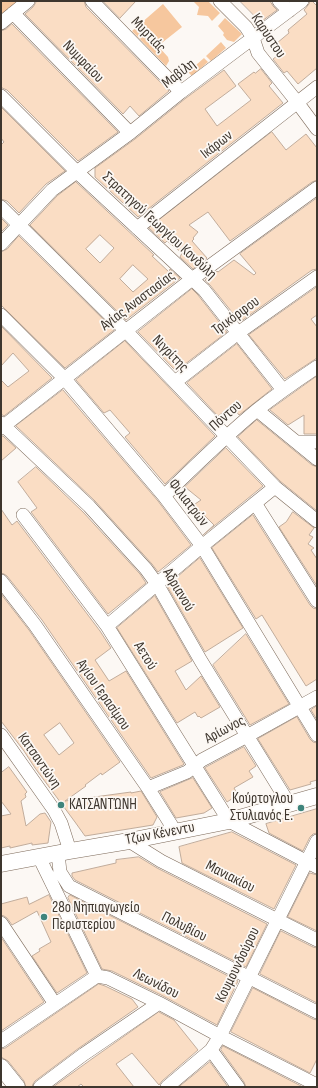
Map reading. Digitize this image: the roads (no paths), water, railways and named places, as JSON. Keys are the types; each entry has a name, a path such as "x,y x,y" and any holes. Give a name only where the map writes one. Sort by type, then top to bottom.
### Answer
{"street":[{"path":"1,23 28,1"},
{"name":"Μυρτιάς","path":"92,1 181,92"},
{"name":"Καρύστου","path":"220,1 246,27 253,38 258,53 317,129"},
{"path":"279,1 289,11"},
{"name":"Μαβίλη","path":"1,244 52,190 130,133 181,92 302,1"},
{"name":"Νυμφαίου","path":"13,13 130,133"},
{"name":"Ικάρων","path":"137,228 317,87"},
{"name":"Στρατηγού Γεωργίου Κονδύλη","path":"1,96 77,172 204,290 283,390"},
{"name":"Αγίας Αναστασίας","path":"2,425 192,280 317,188"},
{"name":"Νιγρίτης","path":"1,207 126,331 275,487 317,521"},
{"name":"Τρικόρφου","path":"175,382 238,333 317,278"},
{"name":"Φιλιατρών","path":"1,315 64,378 164,496 202,546 317,735"},
{"name":"Πόντου","path":"164,496 257,410 283,390 317,368"},
{"path":"257,410 317,459"},
{"name":"Αδριανού","path":"2,425 89,506 157,584 201,662 289,804"},
{"path":"297,442 317,442"},
{"path":"107,626 275,487"},
{"path":"255,503 317,601"},
{"name":"Αετού","path":"23,515 107,626 229,821"},
{"name":"Αγίου Γερασίμου","path":"1,581 35,625 148,788 175,831"},
{"name":"Αρίωνος","path":"148,788 186,772 202,760 300,708 317,697"},
{"name":"Κατσαντώνη","path":"2,740 54,810 61,822 64,852"},
{"name":"Τζων Κένεντυ","path":"1,864 229,821 317,796"},
{"path":"229,821 312,865"},
{"name":"Μανιακίου","path":"129,841 161,860 317,940"},
{"name":"Κουμουνδούρου","path":"167,1087 211,1050 220,1036 278,920 312,865 317,841"},
{"name":"Πολυβίου","path":"64,852 60,872 69,886 317,1012"},
{"path":"1,1041 97,976 39,856"},
{"path":"1,923 56,1004"},
{"name":"Λεωνίδου","path":"97,976 108,978 159,1003 317,1085"},
{"path":"40,1087 84,1054 159,1003"},
{"path":"211,1050 238,1087"},
{"path":"1,1067 17,1087"}],"place":[{"name":"ΚΑΤΣΑΝΤΏΝΗ","path":"61,805"},
{"name":"Κούρτογλου Στυλιανός Ε.","path":"301,808"},
{"name":"28ο Νηπιαγωγείο Περιστερίου","path":"44,917"}]}
